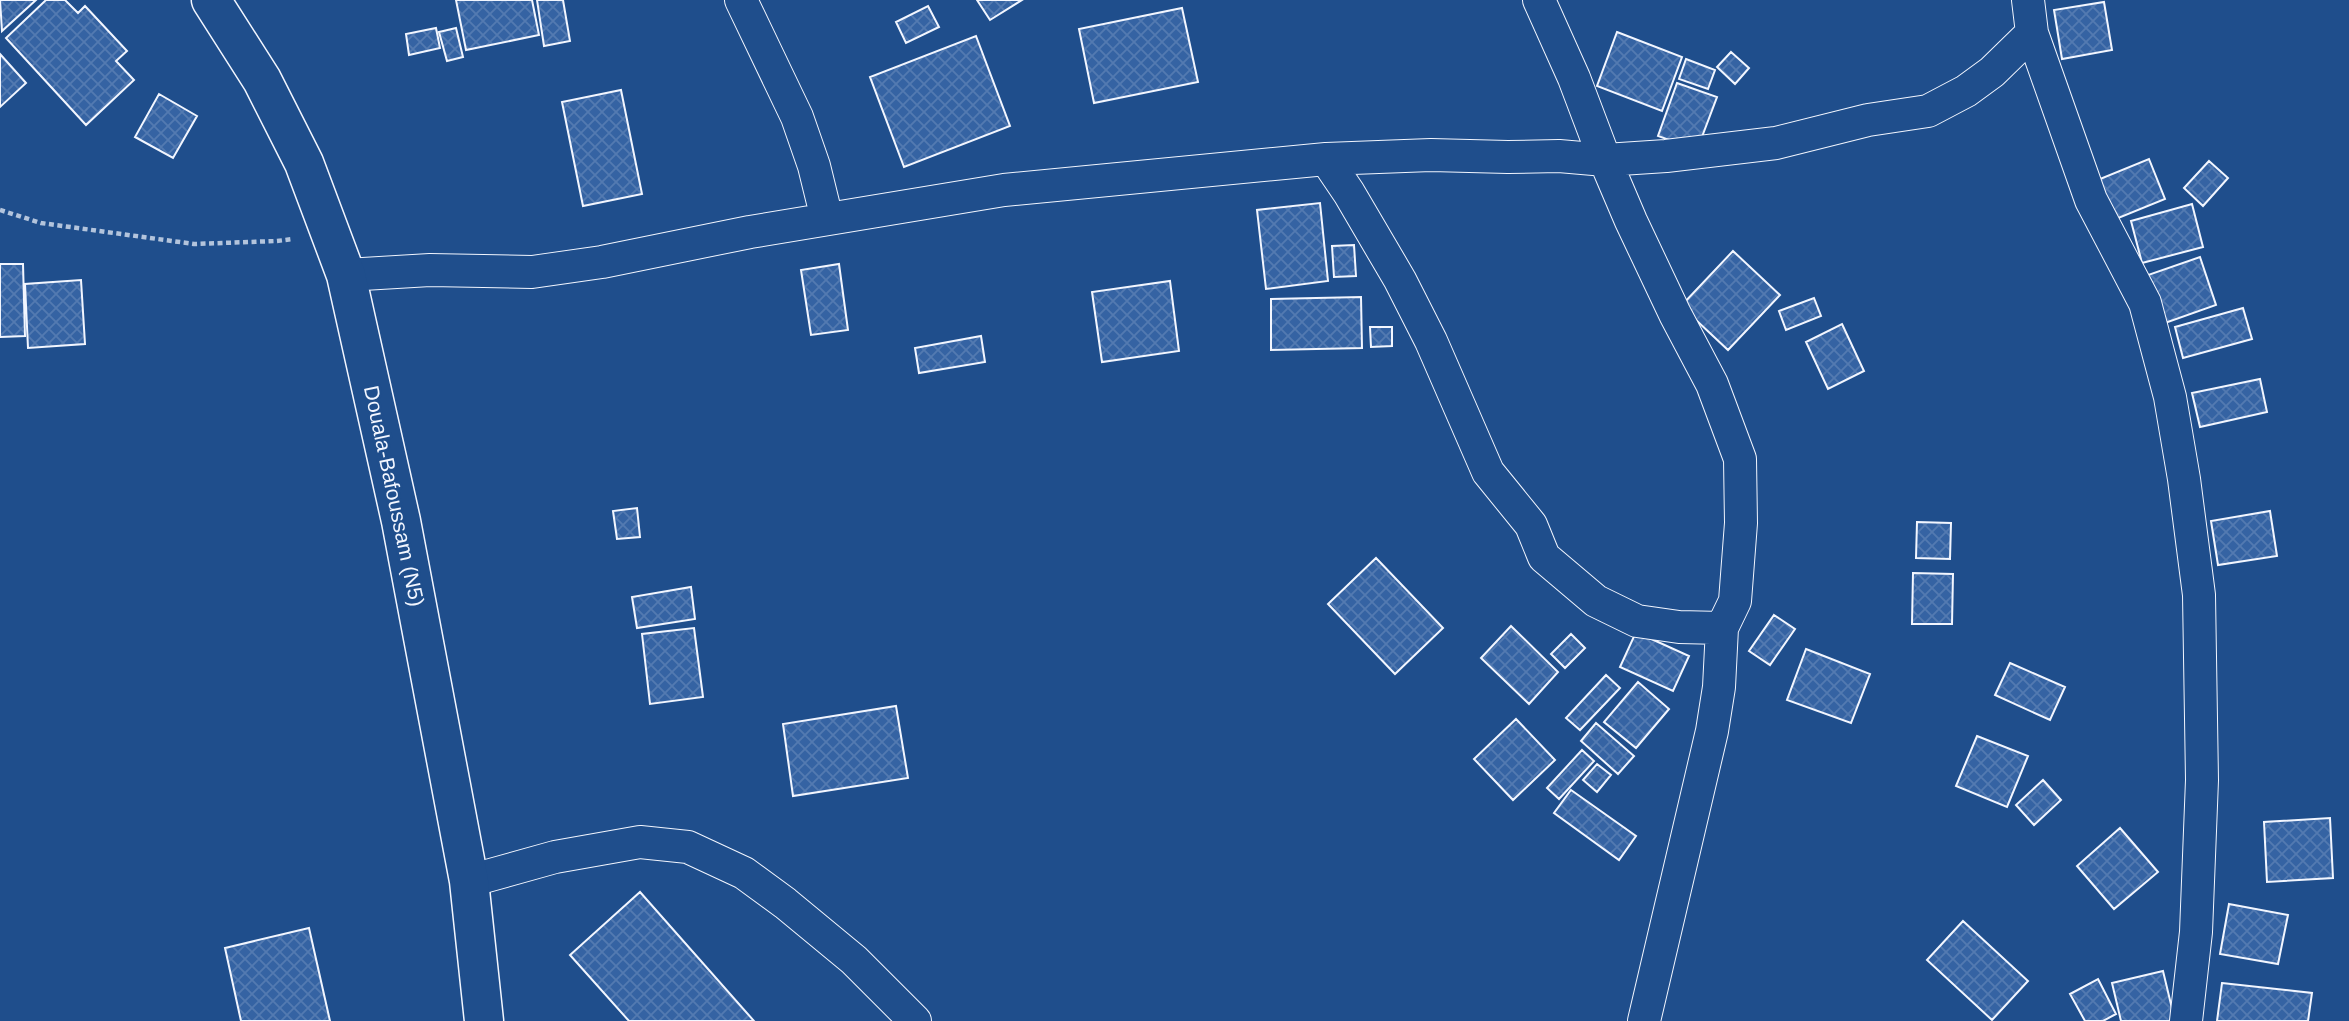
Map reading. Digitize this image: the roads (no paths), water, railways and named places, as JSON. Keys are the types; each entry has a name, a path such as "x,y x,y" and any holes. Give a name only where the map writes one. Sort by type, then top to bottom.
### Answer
{"highway":[{"name":"Douala-Bafoussam (N5)","path":"211,0 262,79 304,163 346,275 401,521 468,881 484,1021"}],"street":[{"path":"741,0 797,117 814,166 827,219"},
{"path":"1539,0 1574,78 1605,160 1675,314 1712,384 1740,459 1741,523 1735,601 1722,628 1719,687 1712,731 1644,1021"},
{"path":"2028,0 2032,33 2091,200 2145,303 2170,397 2184,479 2199,595 2202,780 2196,932 2186,1021"},
{"path":"346,275 430,270 532,272 602,262 750,232 1004,190 1326,159 1431,155 1508,158 1559,156 1605,160 1776,143 1868,120 1928,111 1966,91 1992,72 2032,33"},
{"path":"1326,159 1349,193 1432,341 1488,472 1531,525 1544,557 1596,601 1637,621 1679,627 1722,628"},
{"path":"468,881 555,857 640,842 688,846 744,873 785,903 853,960 915,1021"}]}
